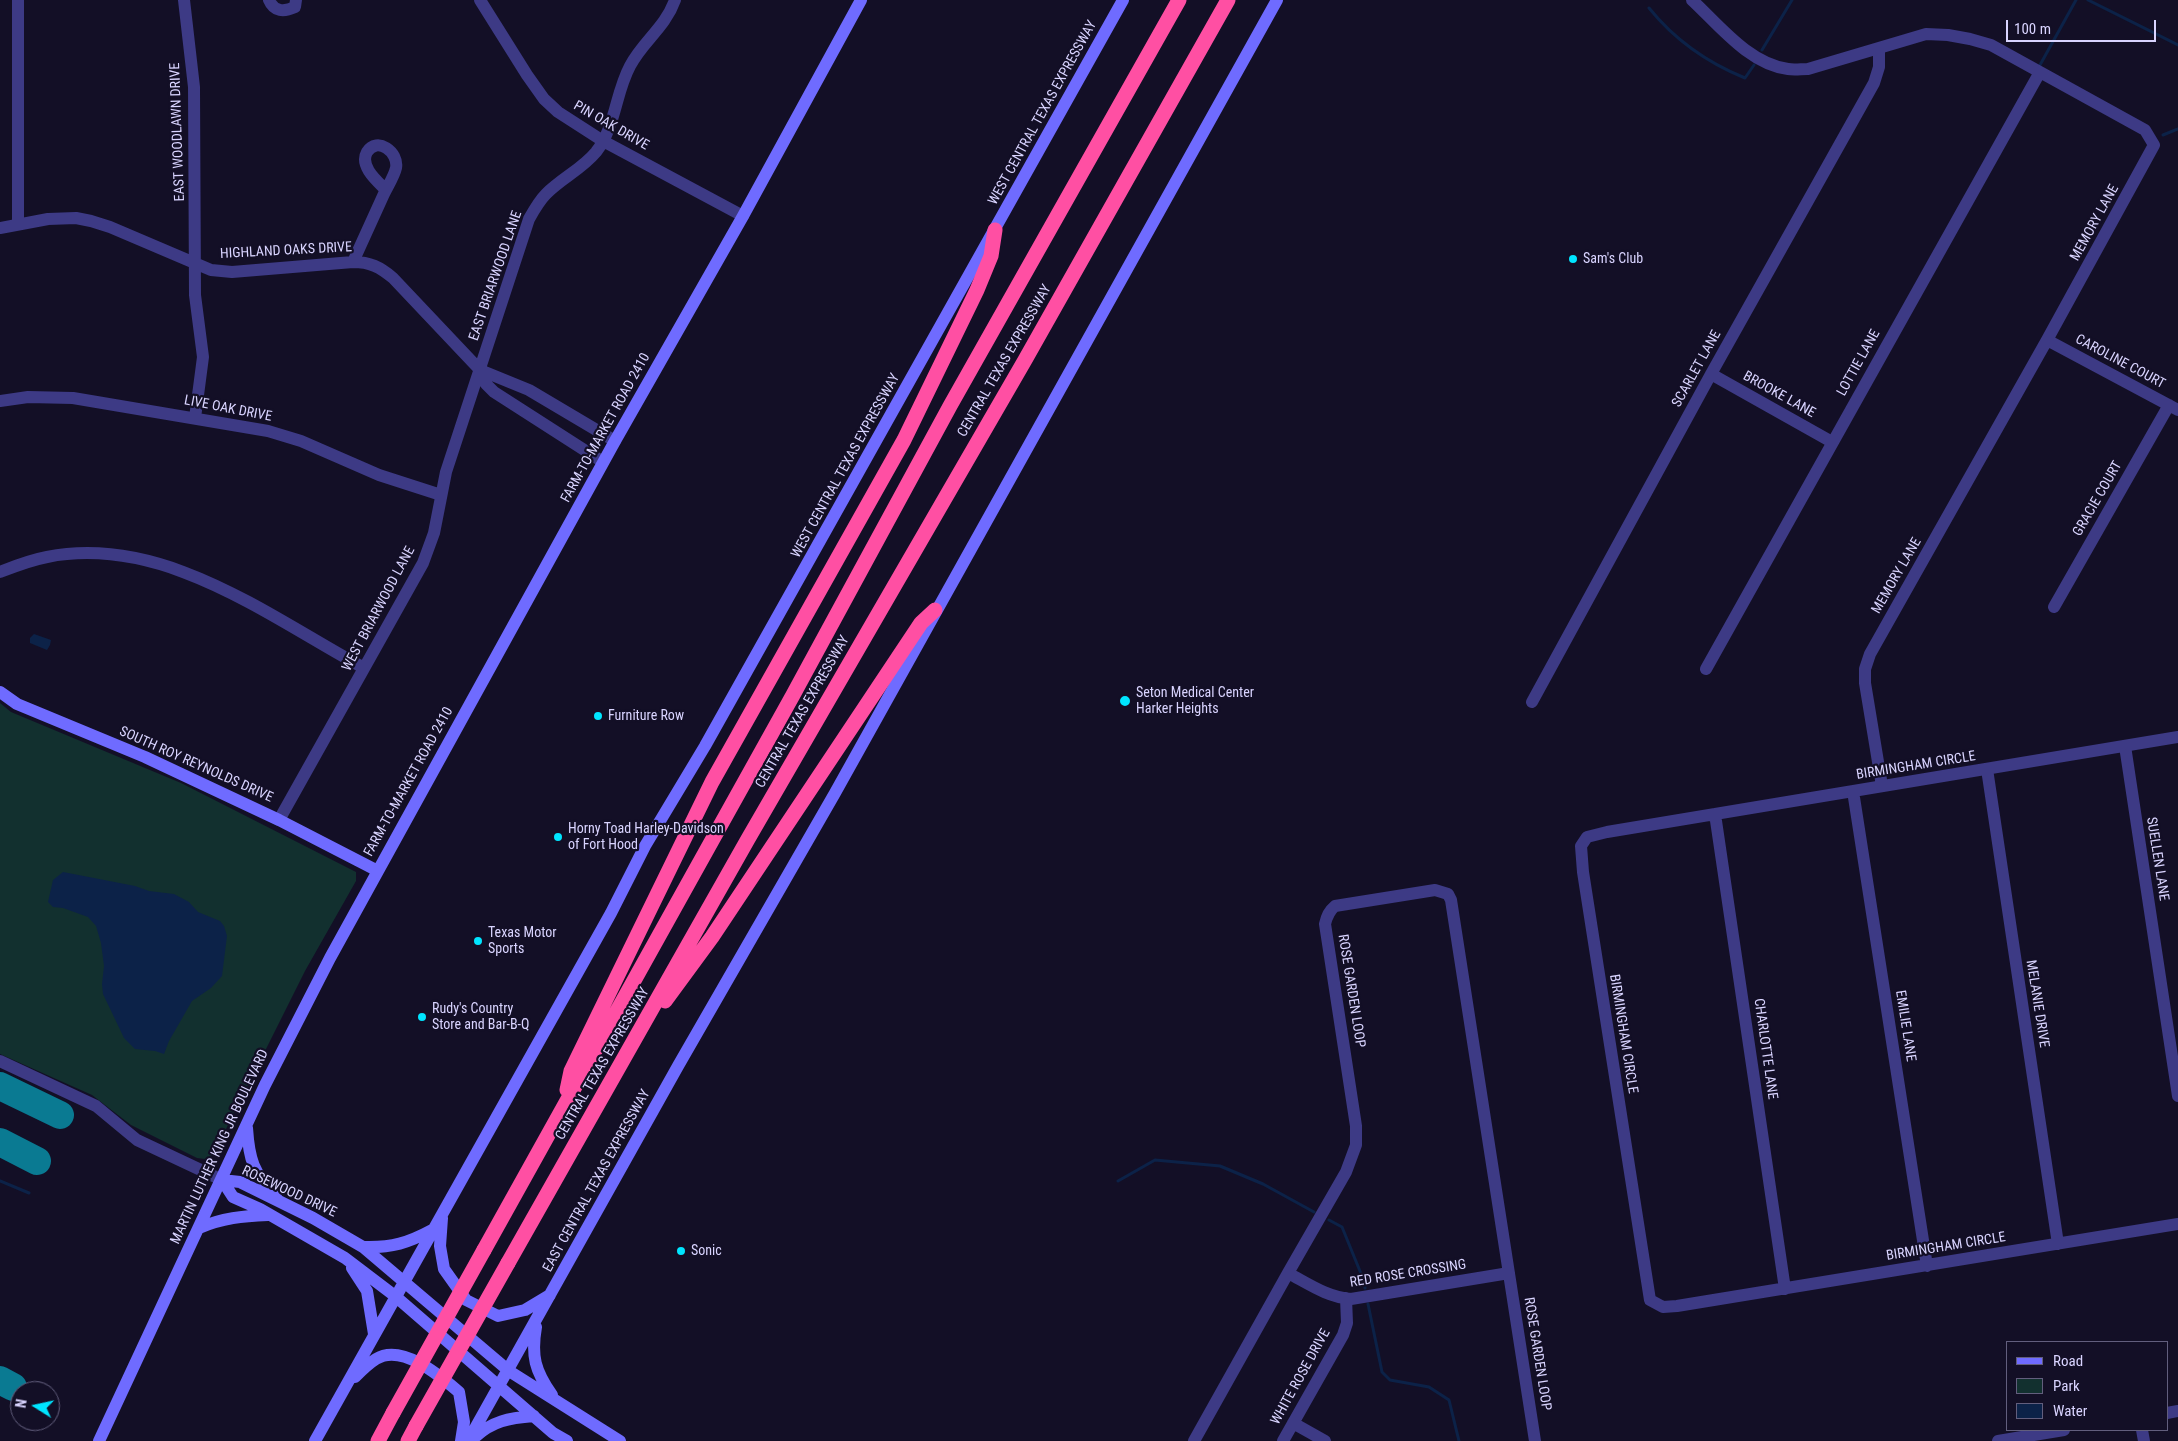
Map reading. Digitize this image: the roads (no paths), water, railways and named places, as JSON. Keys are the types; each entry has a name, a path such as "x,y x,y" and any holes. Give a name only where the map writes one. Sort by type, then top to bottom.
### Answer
{"highway":[{"name":"CENTRAL TEXAS EXPRESSWAY","path":"378,1441 798,687 945,415 1179,0"},
{"name":"CENTRAL TEXAS EXPRESSWAY","path":"408,1441 748,839 1025,360 1228,0"},
{"path":"562,1108 572,1071 712,782 904,440 951,346 991,256 995,230"},
{"path":"648,1018 670,996 712,937 921,623 935,610"}],"main road":[{"name":"FARM-TO-MARKET ROAD 2410","path":"378,871 603,462 743,216 861,0"},
{"name":"WEST CENTRAL TEXAS EXPRESSWAY","path":"442,1215 646,846 705,746 1123,0"},
{"path":"935,610 1277,0"},
{"name":"EAST CENTRAL TEXAS EXPRESSWAY","path":"469,1441 678,1066 754,937 935,610"},
{"name":"SOUTH ROY REYNOLDS DRIVE","path":"0,692 18,704 145,757 279,820 378,871"},
{"name":"MARTIN LUTHER KING JR BOULEVARD","path":"99,1441 306,1004 378,871"},
{"path":"247,1126 248,1153 253,1167 261,1181 281,1202"},
{"name":"ROSEWOOD DRIVE","path":"222,1180 240,1182 313,1218 363,1247 509,1371 620,1441"},
{"name":"ROSEWOOD DRIVE","path":"222,1180 233,1197 345,1258 395,1296 553,1433 567,1441"},
{"path":"199,1228 217,1220 240,1216 268,1215"},
{"path":"442,1215 440,1246 444,1269 466,1300 498,1316 525,1310 551,1294"},
{"path":"315,1441 442,1215"},
{"path":"363,1247 395,1246 415,1240 434,1229"},
{"path":"345,1258 367,1291 374,1334"},
{"path":"538,1319 534,1356 541,1379 557,1401"},
{"path":"347,1383 377,1358 400,1354 408,1358 434,1372 459,1392 464,1422 461,1441"},
{"path":"469,1441 497,1421 534,1416"}],"street":[{"path":"18,0 18,224"},
{"name":"EAST WOODLAWN DRIVE","path":"184,0 194,87 196,305 203,357 195,418"},
{"path":"269,0 272,6 280,11 287,11 295,7 296,0"},
{"name":"PIN OAK DRIVE","path":"480,0 527,75 544,99 558,112 603,141 743,216"},
{"name":"EAST BRIARWOOD LANE","path":"480,370 529,219 545,194 583,166 603,141 612,124 624,79 630,65 662,26 670,14 675,0"},
{"name":"MEMORY LANE","path":"1692,0 1748,52 1772,64 1788,69 1808,69 1926,34 1948,35 1991,45 2145,130 2154,145 1864,668 1882,786"},
{"name":"SCARLET LANE","path":"1532,702 1711,374 1874,83 1879,67 1879,49"},
{"name":"LOTTIE LANE","path":"1706,669 2040,72"},
{"path":"353,262 386,190"},
{"name":"HIGHLAND OAKS DRIVE","path":"0,228 48,219 76,218 110,227 211,270 232,272 353,262 366,262 380,267 393,278 480,370 486,384 494,392 603,462"},
{"name":"CAROLINE COURT","path":"2047,340 2174,408"},
{"name":"HIGHLAND OAKS DRIVE","path":"480,370 529,390 615,441"},
{"name":"WEST BRIARWOOD LANE","path":"279,820 423,563 434,532 446,472 480,370"},
{"name":"BROOKE LANE","path":"1711,374 1832,442"},
{"name":"LIVE OAK DRIVE","path":"0,401 28,397 73,398 268,431 293,439 379,475 441,495"},
{"name":"GRACIE COURT","path":"2054,607 2174,408"},
{"path":"0,572 26,562 66,554 112,556 149,561 183,573 265,610 364,668"},
{"name":"BIRMINGHAM CIRCLE","path":"2178,738 1882,786 1587,837 1581,846 1583,872 1650,1300 1663,1307 1677,1306 2178,1224"},
{"name":"SUELLEN LANE","path":"2125,746 2178,1096"},
{"name":"MELANIE DRIVE","path":"1987,769 2058,1244"},
{"name":"EMILIE LANE","path":"1853,791 1927,1266"},
{"name":"CHARLOTTE LANE","path":"1715,814 1785,1289"},
{"name":"ROSE GARDEN LOOP","path":"1194,1441 1346,1172 1356,1145 1356,1126 1325,924 1326,918 1330,910 1336,906 1435,890 1448,894 1451,900 1536,1441"},
{"path":"0,1061 96,1106 137,1140 222,1180"},
{"name":"RED ROSE CROSSING","path":"1288,1272 1325,1294 1346,1298 1510,1273"},
{"name":"WHITE ROSE DRIVE","path":"1283,1441 1292,1422 1343,1335 1347,1323 1346,1298"},
{"path":"1292,1422 1325,1441"},
{"path":"1998,1441 2058,1431"}],"water":[{"path":"34,634 51,640 47,650 30,643 30,638"},
{"path":"63,872 135,886 149,891 174,894 189,902 198,912 220,921 224,926 227,936 222,976 211,988 192,1001 169,1041 164,1054 135,1049 124,1038 103,994 104,966 101,943 96,926 88,917 63,908 53,907 48,902 53,880"}],"waterway":[{"path":"1762,50 1792,0"},
{"path":"2040,65 2076,0"},
{"path":"2088,0 2178,45"},
{"path":"1649,8 1681,40 1718,65 1745,78 1754,65"},
{"path":"2163,135 2178,129"},
{"path":"1118,1181 1155,1160 1220,1166 1263,1184 1314,1212"},
{"path":"0,1181 29,1193"},
{"path":"1329,1220 1342,1227 1364,1281 1365,1288"},
{"path":"1368,1304 1382,1372 1390,1380 1429,1387 1449,1400 1459,1441"}],"place":[{"name":"Sam's Club","path":"1573,259"},
{"name":"Seton Medical Center Harker Heights","path":"1125,701"},
{"name":"Furniture Row","path":"598,716"},
{"name":"Horny Toad Harley-Davidson of Fort Hood","path":"558,837"},
{"name":"Texas Motor Sports","path":"478,941"},
{"name":"Rudy's Country Store and Bar-B-Q","path":"422,1017"},
{"name":"Sonic","path":"681,1251"}]}
